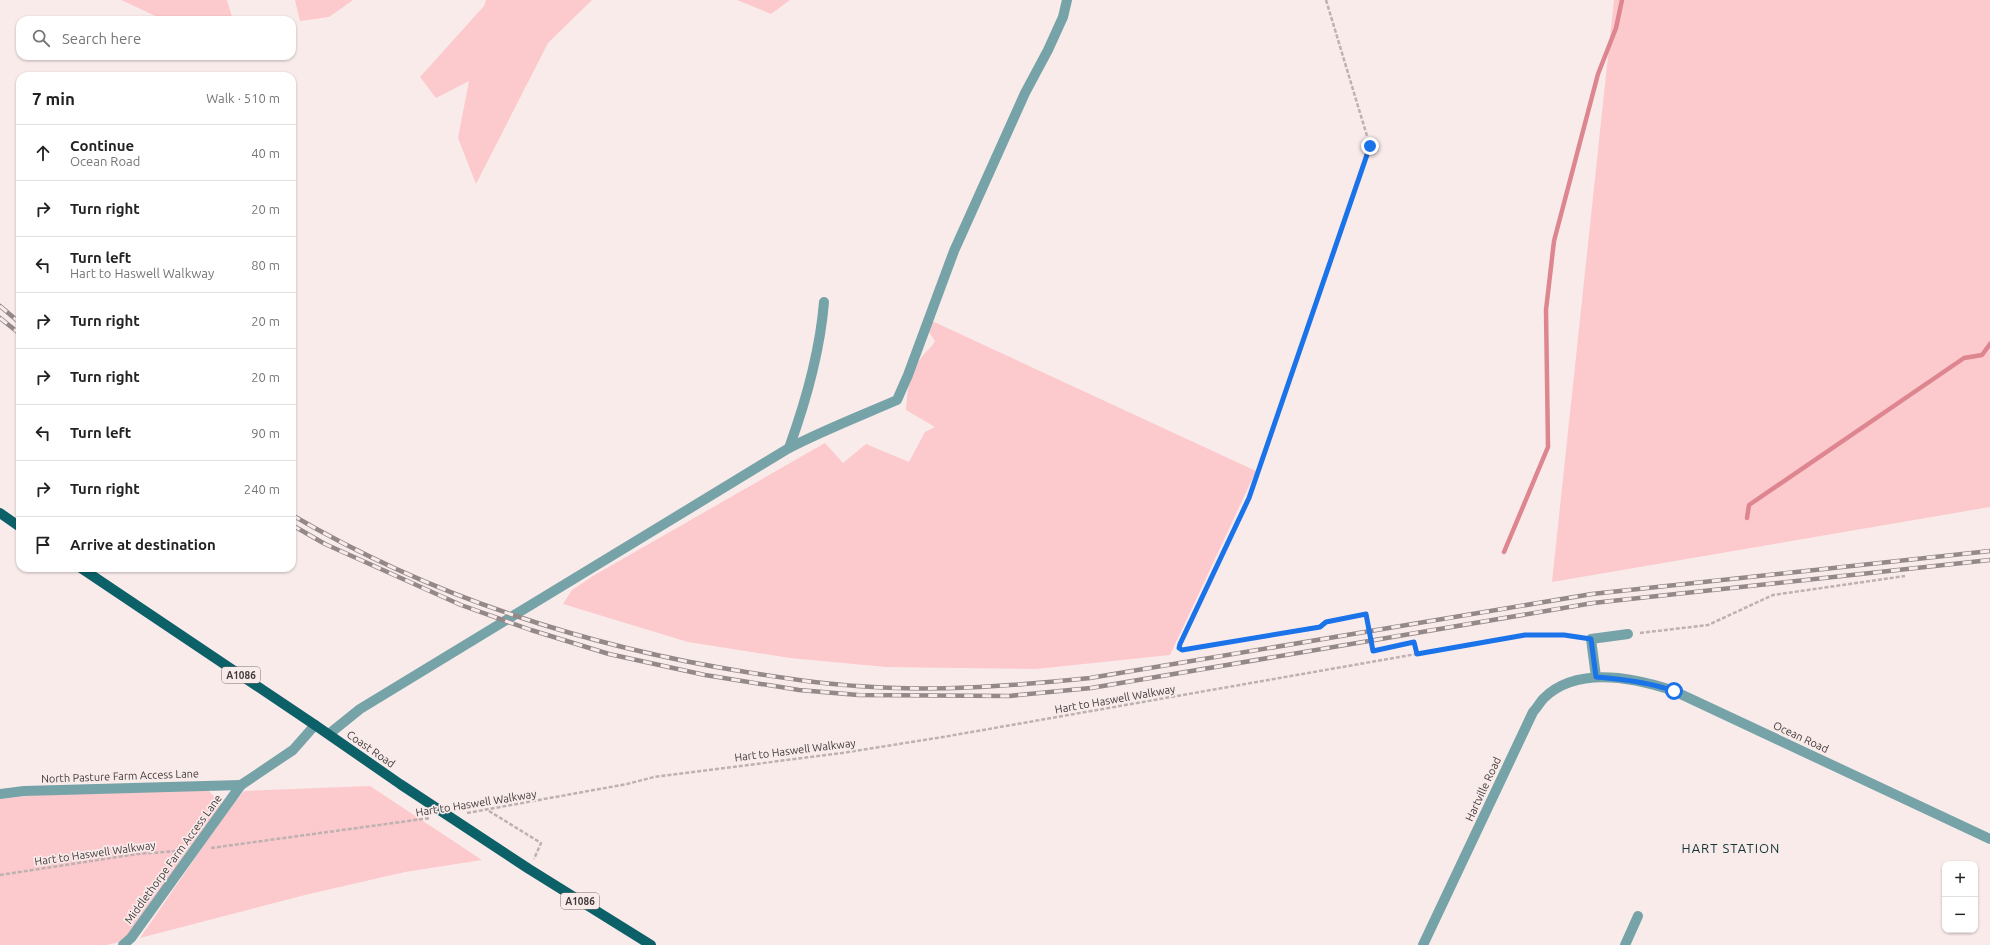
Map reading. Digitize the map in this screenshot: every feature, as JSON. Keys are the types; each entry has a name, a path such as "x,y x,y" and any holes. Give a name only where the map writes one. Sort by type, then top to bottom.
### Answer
{"main road":[{"path":"0,513 16,524"},
{"name":"Coast Road","path":"87,572 315,724 400,784 510,856 651,945"}],"street":[{"path":"329,734 360,710 789,448 830,427 856,419 897,400 908,375 954,251 1025,93 1051,44 1063,17 1067,0"},
{"path":"789,448 805,403 822,333 824,302"},
{"path":"1596,677 1591,639 1628,634"},
{"name":"Ocean Road","path":"1596,677 1633,680 1674,691 1990,839"},
{"name":"Hartville Road","path":"1423,945 1533,712 1544,697 1562,686 1580,679 1596,677"},
{"path":"241,785 293,750 315,724"},
{"name":"North Pasture Farm Access Lane","path":"0,794 24,791 241,785"},
{"name":"Middlethorpe Farm Access Lane","path":"127,942 241,785"},
{"path":"1625,945 1638,916"}],"path":[{"path":"1326,0 1370,146 1249,498 1179,648 1182,650 1320,627 1326,622 1366,614 1373,651 1414,642 1417,654"},
{"path":"1628,634 1708,625 1773,595 1905,576"},
{"name":"Hart to Haswell Walkway","path":"463,814 489,811 627,784 654,777 842,753 943,737 1525,635 1564,635 1591,639"},
{"path":"489,811 541,843 535,859"},
{"name":"Hart to Haswell Walkway","path":"206,848 433,818"},
{"name":"Hart to Haswell Walkway","path":"0,875 137,854 183,851"}],"shaded area":[{"path":"121,0 227,0 232,16 155,16"},
{"path":"295,0 353,0 329,17 300,21"},
{"path":"486,0 592,0 548,43 476,184 458,138 469,81 436,98 420,77 484,6"},
{"path":"737,0 790,0 771,14"},
{"path":"1614,0 1990,0 1990,507 1552,582"},
{"path":"932,321 1256,471 1170,655 1036,669 886,667 790,658 688,642 563,604 572,590 593,576 825,443 843,463 866,444 909,462 925,432 935,427 906,410 908,391 913,373 921,358 935,341 929,332"},
{"path":"370,786 482,860 405,872 309,894 140,938 231,806 244,791"},
{"path":"208,790 222,805 130,934 123,941 107,945 0,945 0,799 37,795"}],"waterway":[{"path":"1504,552 1548,447 1546,310 1554,241 1598,74 1616,28 1622,0"},
{"path":"1747,518 1749,505 1964,358 1982,355 1990,344"}],"railway":[{"path":"0,306 16,320"},
{"path":"0,318 16,331"},
{"path":"296,517 345,544 399,570 455,594 569,633 687,661 760,674 829,684 886,688 1003,686 1090,678 1592,594 1990,551"},
{"path":"296,527 325,544 461,605 531,630 609,654 705,675 799,690 858,695 1009,696 1091,688 1593,603 1990,560"}],"district":[{"name":"HART STATION","path":"1731,848"}],"route":[{"path":"1370,146 1249,498 1179,648 1182,650 1320,627 1326,622 1366,614 1373,651 1414,642 1417,654 1525,635 1564,635 1591,639 1596,677 1627,679 1652,684 1674,691"}]}
